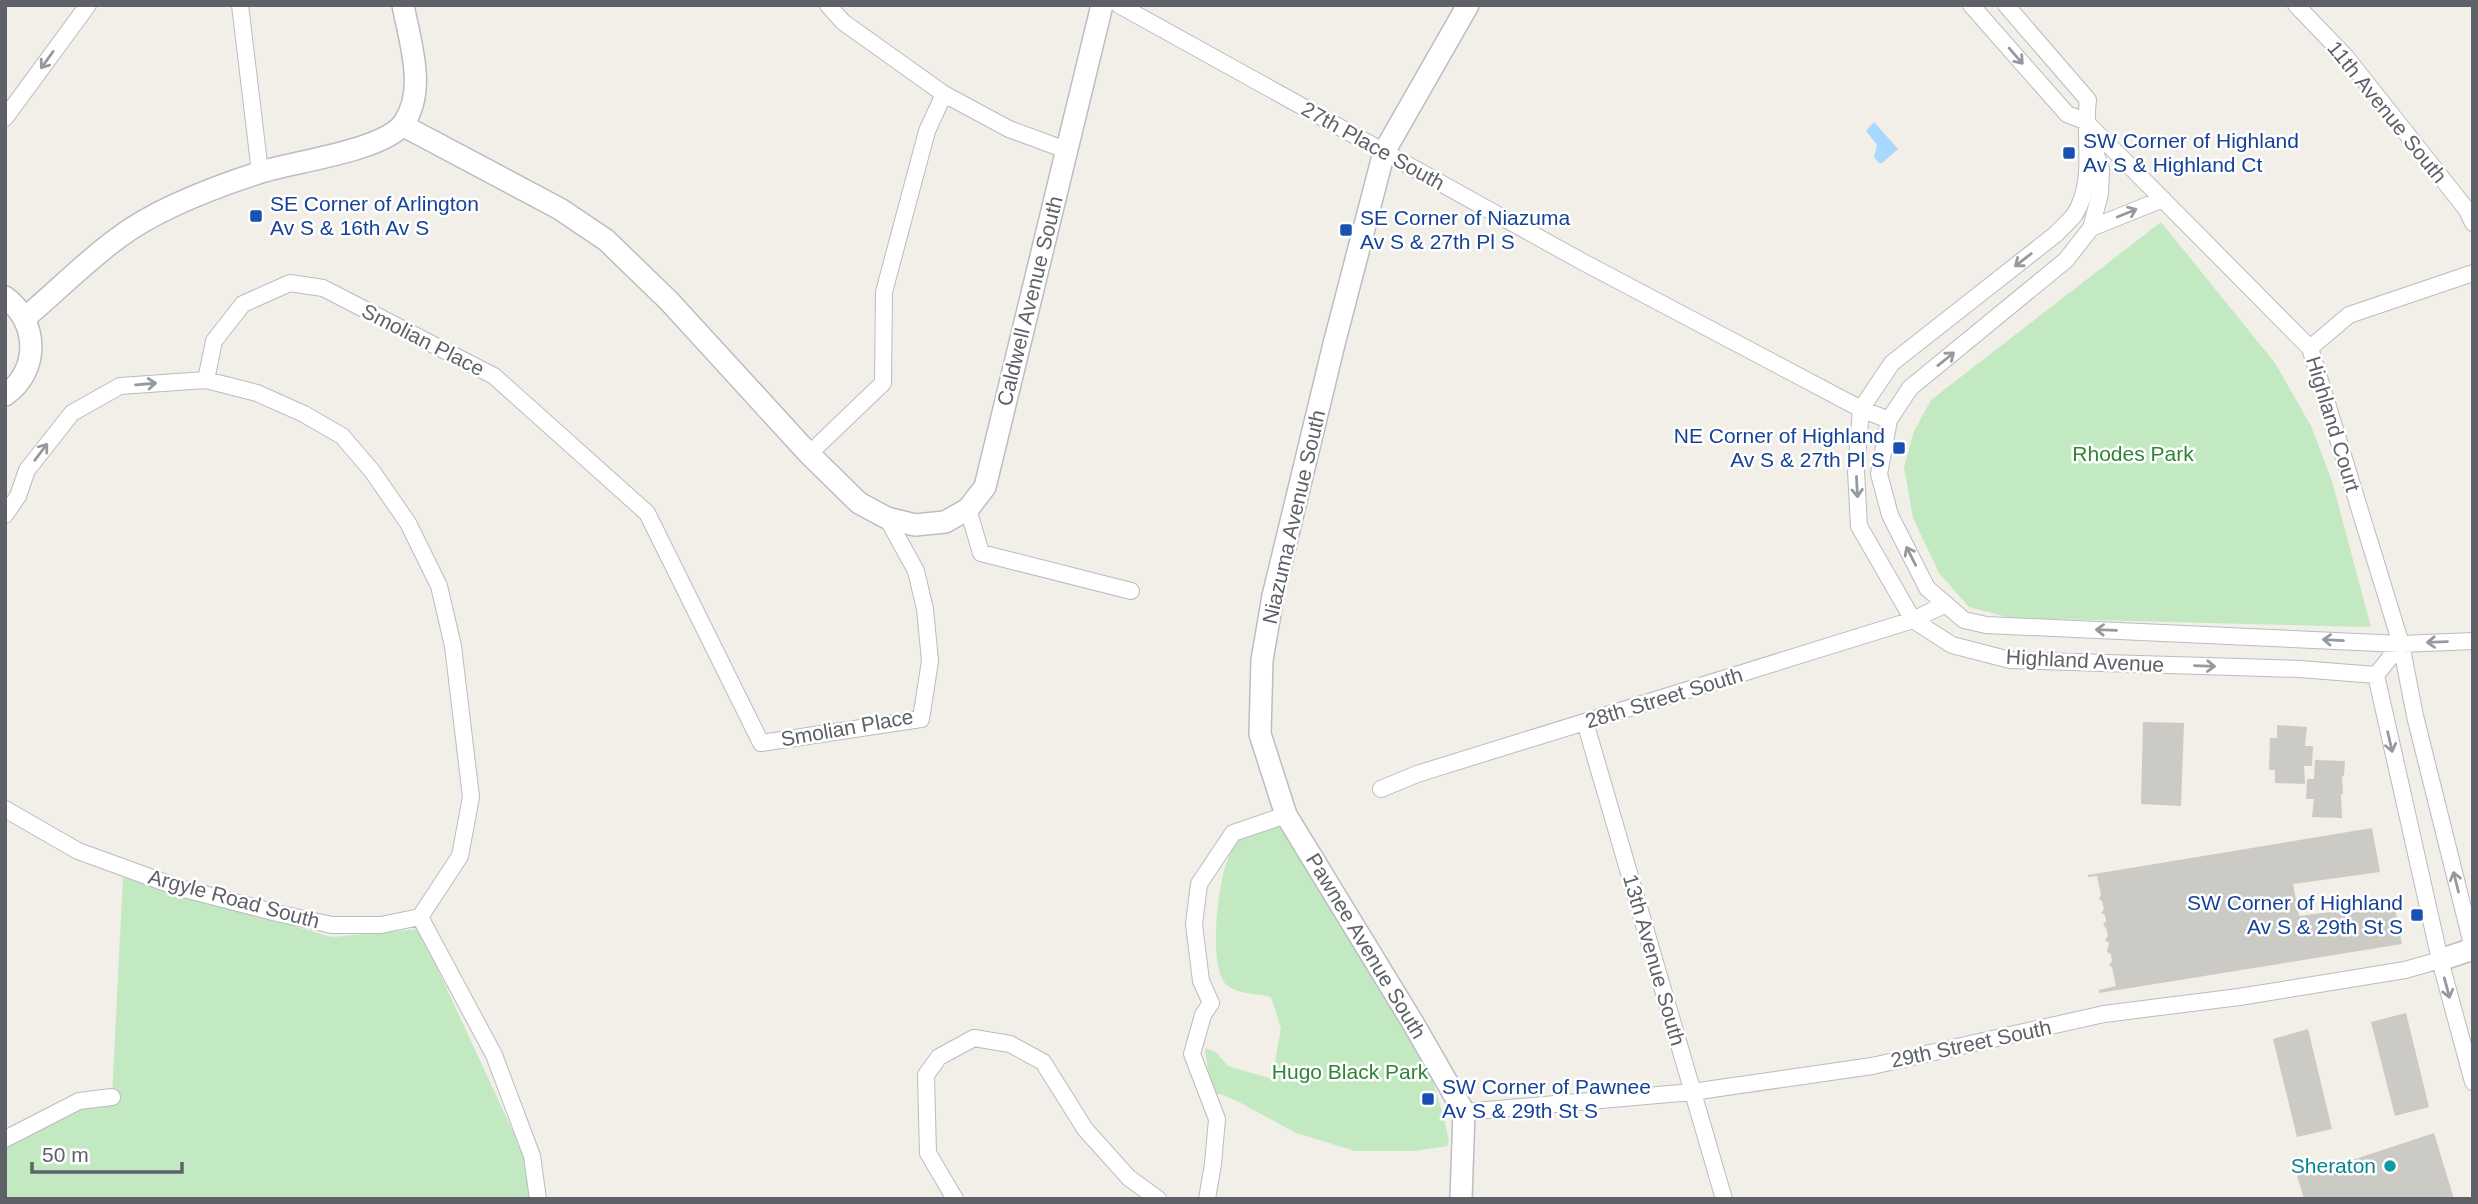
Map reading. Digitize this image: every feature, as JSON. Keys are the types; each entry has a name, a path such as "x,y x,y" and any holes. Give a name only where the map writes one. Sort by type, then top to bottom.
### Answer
{"street":[{"path":"5,118 88,5"},
{"path":"240,5 260,173"},
{"path":"25,318 119,237 183,200 260,173 375,143 402,125 415,96 415,71 403,5"},
{"path":"828,5 843,22 944,94 1009,129 1066,150"},
{"name":"Caldwell Avenue South","path":"968,509 985,487 1102,5"},
{"name":"27th Place South","path":"1119,5 1583,262 1861,409 1889,420"},
{"name":"Niazuma Avenue South","path":"1286,815 1260,734 1262,660 1280,569 1384,152 1468,5"},
{"path":"1971,5 2067,114 2085,121"},
{"name":"Highland Avenue","path":"2006,5 2088,100 2085,121 2088,156 2086,185 2074,215 2056,234 1892,363 1861,409 1856,471 1859,526 1913,620 1952,645 2010,660 2300,669 2376,675"},
{"name":"11th Avenue South","path":"2295,5 2346,57 2467,210 2473,223"},
{"path":"808,454 883,383 884,292 927,131 944,94"},
{"name":"Highland Avenue","path":"2085,121 2101,169 2101,194 2091,228 2066,260 1910,388 1889,420 1879,474 1890,516 1927,588 1964,620 1986,625 2401,643 2473,641"},
{"name":"Highland Court","path":"2085,121 2310,348 2401,643"},
{"path":"402,125 560,209 606,240 669,301 808,454 859,503 887,518 915,525 945,522 968,509 981,554 1131,591"},
{"path":"2091,228 2163,199"},
{"path":"2310,348 2349,315 2473,274"},
{"name":"Smolian Place","path":"205,380 214,341 243,304 290,283 323,288 494,376 647,513 761,743 921,719 930,661 925,608 916,571 887,518"},
{"path":"5,297 25,318 32,354 24,377 5,395"},
{"path":"5,515 18,496 27,470 72,413 120,386 205,380 257,393 304,414 342,436 372,471 408,523 439,586 453,646 471,797 460,856 420,917 495,1055 532,1156 538,1199"},
{"name":"28th Street South","path":"1381,789 1417,774 1913,620 1946,604"},
{"path":"2401,643 2376,675 2440,960 2473,1082"},
{"path":"2401,643 2415,716 2473,948"},
{"name":"13th Avenue South","path":"1585,722 1724,1199"},
{"name":"Argyle Road South","path":"5,810 78,851 180,888 265,910 332,925 381,925 420,917"},
{"path":"1207,1199 1217,1119 1192,1054 1203,1015 1211,1003 1201,981 1194,924 1199,884 1233,833 1286,815"},
{"name":"Pawnee Avenue South","path":"1286,815 1464,1112"},
{"name":"29th Street South","path":"1464,1112 1692,1092 1872,1066 2104,1014 2265,993 2405,970 2473,948"},
{"path":"955,1199 928,1153 926,1074 939,1057 974,1038 1010,1044 1043,1062 1085,1129 1129,1178 1158,1199"},
{"path":"5,1139 79,1101 113,1097"},
{"path":"1461,1199 1464,1112"}],"green space":[{"name":"Rhodes Park","path":"2161,222 2275,363 2311,426 2332,481 2371,627 2011,618 1969,607 1939,573 1913,518 1904,467 1914,431 1931,400"},
{"name":"Hugo Black Park","path":"1286,825 1429,1069 1444,1118 1449,1141 1447,1146 1414,1151 1355,1151 1296,1133 1239,1102 1221,1094 1214,1094 1209,1080 1205,1048 1216,1052 1228,1066 1272,1079 1281,1028 1271,997 1228,986 1218,964 1216,928 1223,875 1237,839 1265,828"},
{"path":"123,877 332,937 419,929 528,1164 531,1199 5,1199 5,1147 77,1110 112,1097"}],"water":[{"path":"1874,122 1898,149 1882,163 1874,157 1877,145 1866,131"}],"building":[{"path":"2143,722 2184,723 2181,806 2141,804"},
{"path":"2277,725 2307,727 2305,746 2313,746 2312,766 2304,766 2305,784 2275,783 2275,770 2269,770 2270,738 2277,738"},
{"path":"2315,760 2345,761 2341,794 2342,818 2312,817 2314,799 2306,799 2307,779 2314,779"},
{"path":"2372,828 2380,872 2293,884 2299,916 2394,904 2402,944 2099,993 2099,990 2116,986 2112,967 2109,965 2112,961 2111,954 2107,952 2109,943 2105,940 2108,936 2103,925 2106,921 2105,915 2101,913 2104,909 2099,899 2101,895 2097,876 2088,875"},
{"path":"2406,1013 2429,1107 2395,1116 2371,1022"},
{"path":"2308,1029 2332,1129 2297,1137 2273,1039"},
{"name":"Sheraton","path":"2434,1133 2454,1199 2304,1199 2295,1169 2316,1162 2319,1171"}],"place":[{"name":"SW Corner of Highland Av S & Highland Ct","path":"2069,153"},
{"name":"SE Corner of Arlington Av S & 16th Av S","path":"256,216"},
{"name":"SE Corner of Niazuma Av S & 27th Pl S","path":"1346,230"},
{"name":"NE Corner of Highland Av S & 27th Pl S","path":"1899,448"},
{"name":"SW Corner of Highland Av S & 29th St S","path":"2417,915"},
{"name":"SW Corner of Pawnee Av S & 29th St S","path":"1428,1099"},
{"name":"Sheraton","path":"2390,1166"}]}
